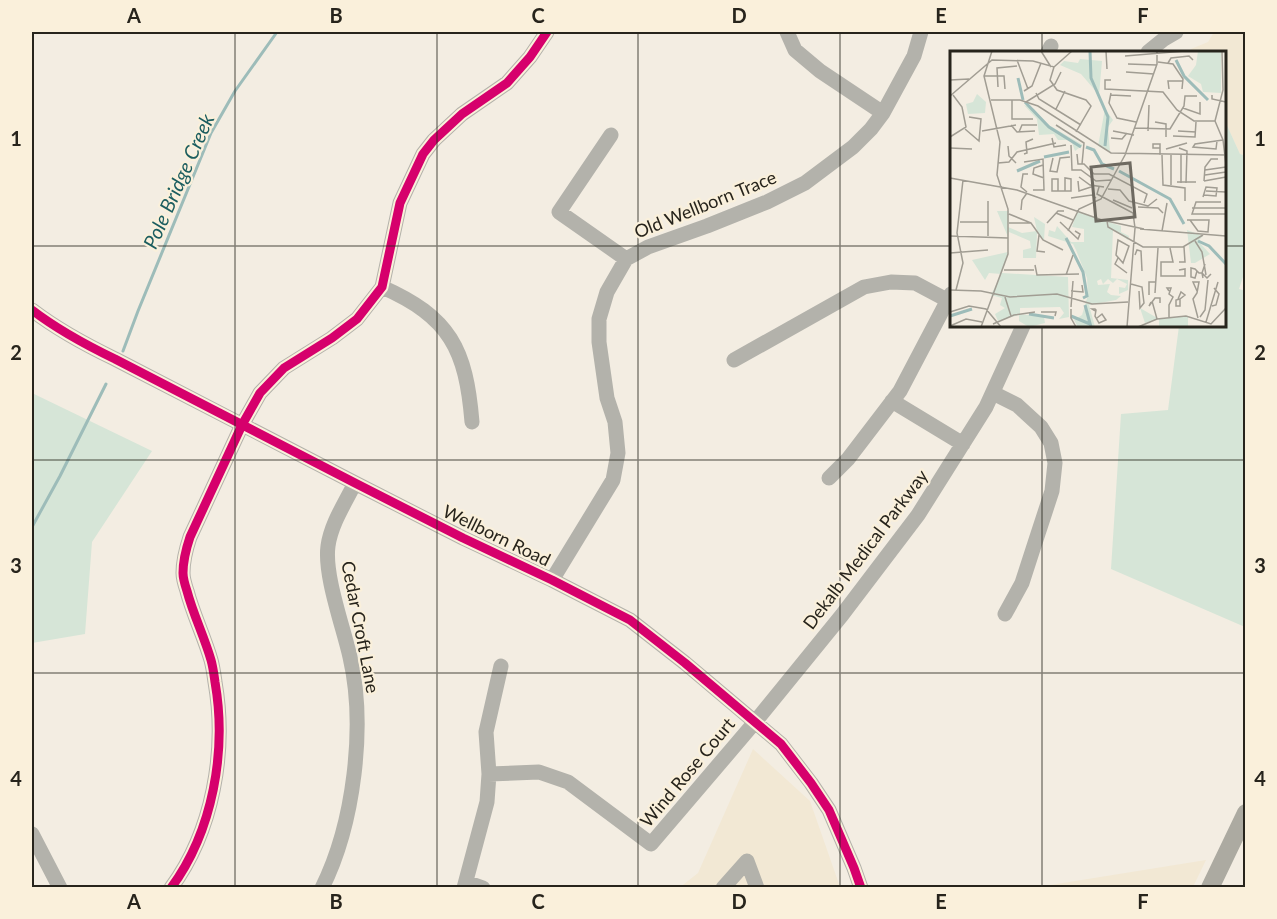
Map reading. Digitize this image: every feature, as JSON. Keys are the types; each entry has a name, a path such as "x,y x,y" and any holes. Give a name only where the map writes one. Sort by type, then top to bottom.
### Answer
{"main road":[{"path":"1210,888 1245,813"}],"street":[{"path":"171,888 194,849 208,811 216,778 220,732 218,697 212,662 189,599 183,575 184,556 190,537 242,425 260,393 284,368 332,338 357,319 382,287 400,203 423,154 434,140 462,114 507,83 530,57 546,32"},
{"path":"787,32 795,50 820,71 883,113"},
{"name":"Old Wellborn Trace","path":"552,580 613,480 618,453 615,422 607,398 599,342 599,319 607,292 627,259 648,247 767,202 805,183 853,147 883,113 914,56 921,32"},
{"path":"1149,51 1176,32"},
{"path":"611,135 559,213 627,259"},
{"path":"734,360 864,287 891,282 915,283 949,296 900,390 848,459 830,478"},
{"path":"382,287 418,305 431,315 452,340 466,373 472,422"},
{"name":"Wellborn Road","path":"32,310 53,326 91,347 354,483 630,620 781,744 829,810 861,888"},
{"name":"Dekalb Medical Parkway","path":"755,722 847,609 918,516 986,407 1023,327"},
{"path":"993,393 1017,405 1041,427 1051,443 1055,463 1052,491 1034,549 1022,583 1005,615"},
{"path":"892,401 963,444"},
{"name":"Cedar Croft Lane","path":"322,888 340,845 348,814 355,766 358,714 351,660 327,563 328,545 334,525 354,483"},
{"path":"483,888 465,885 487,802 489,774 486,732 501,666"},
{"name":"Wind Rose Court","path":"489,774 539,772 568,782 651,844 755,722"},
{"path":"32,834 60,888"},
{"path":"723,888 747,861 757,888"}],"shaded area":[{"path":"1214,32 1245,32 1245,156 1240,154 1226,123 1226,51 1192,51 1191,49 1208,42"},
{"path":"753,749 810,801 840,887 679,888 698,873"},
{"path":"1206,860 1193,887 1038,887"}],"green space":[{"path":"1226,123 1240,154 1246,156 1246,268 1239,289 1246,291 1245,627 1111,569 1121,414 1168,410 1179,327 1226,327"},
{"path":"32,393 152,451 92,542 85,634 32,643"}],"waterway":[{"name":"Pole Bridge Creek","path":"123,351 211,133 235,91 277,32"},
{"name":"Pole Bridge Creek","path":"32,527 106,384"}],"cycle path":[{"path":"171,888 185,866 207,816 213,790 219,735 212,665 183,578 184,559 190,537 242,425 260,393 284,368 332,338 357,319 382,287 400,203 423,154 434,140 462,114 507,83 530,57 547,32"},
{"path":"32,310 62,331 93,348 463,538 630,620 781,744 829,810 861,888"}]}
